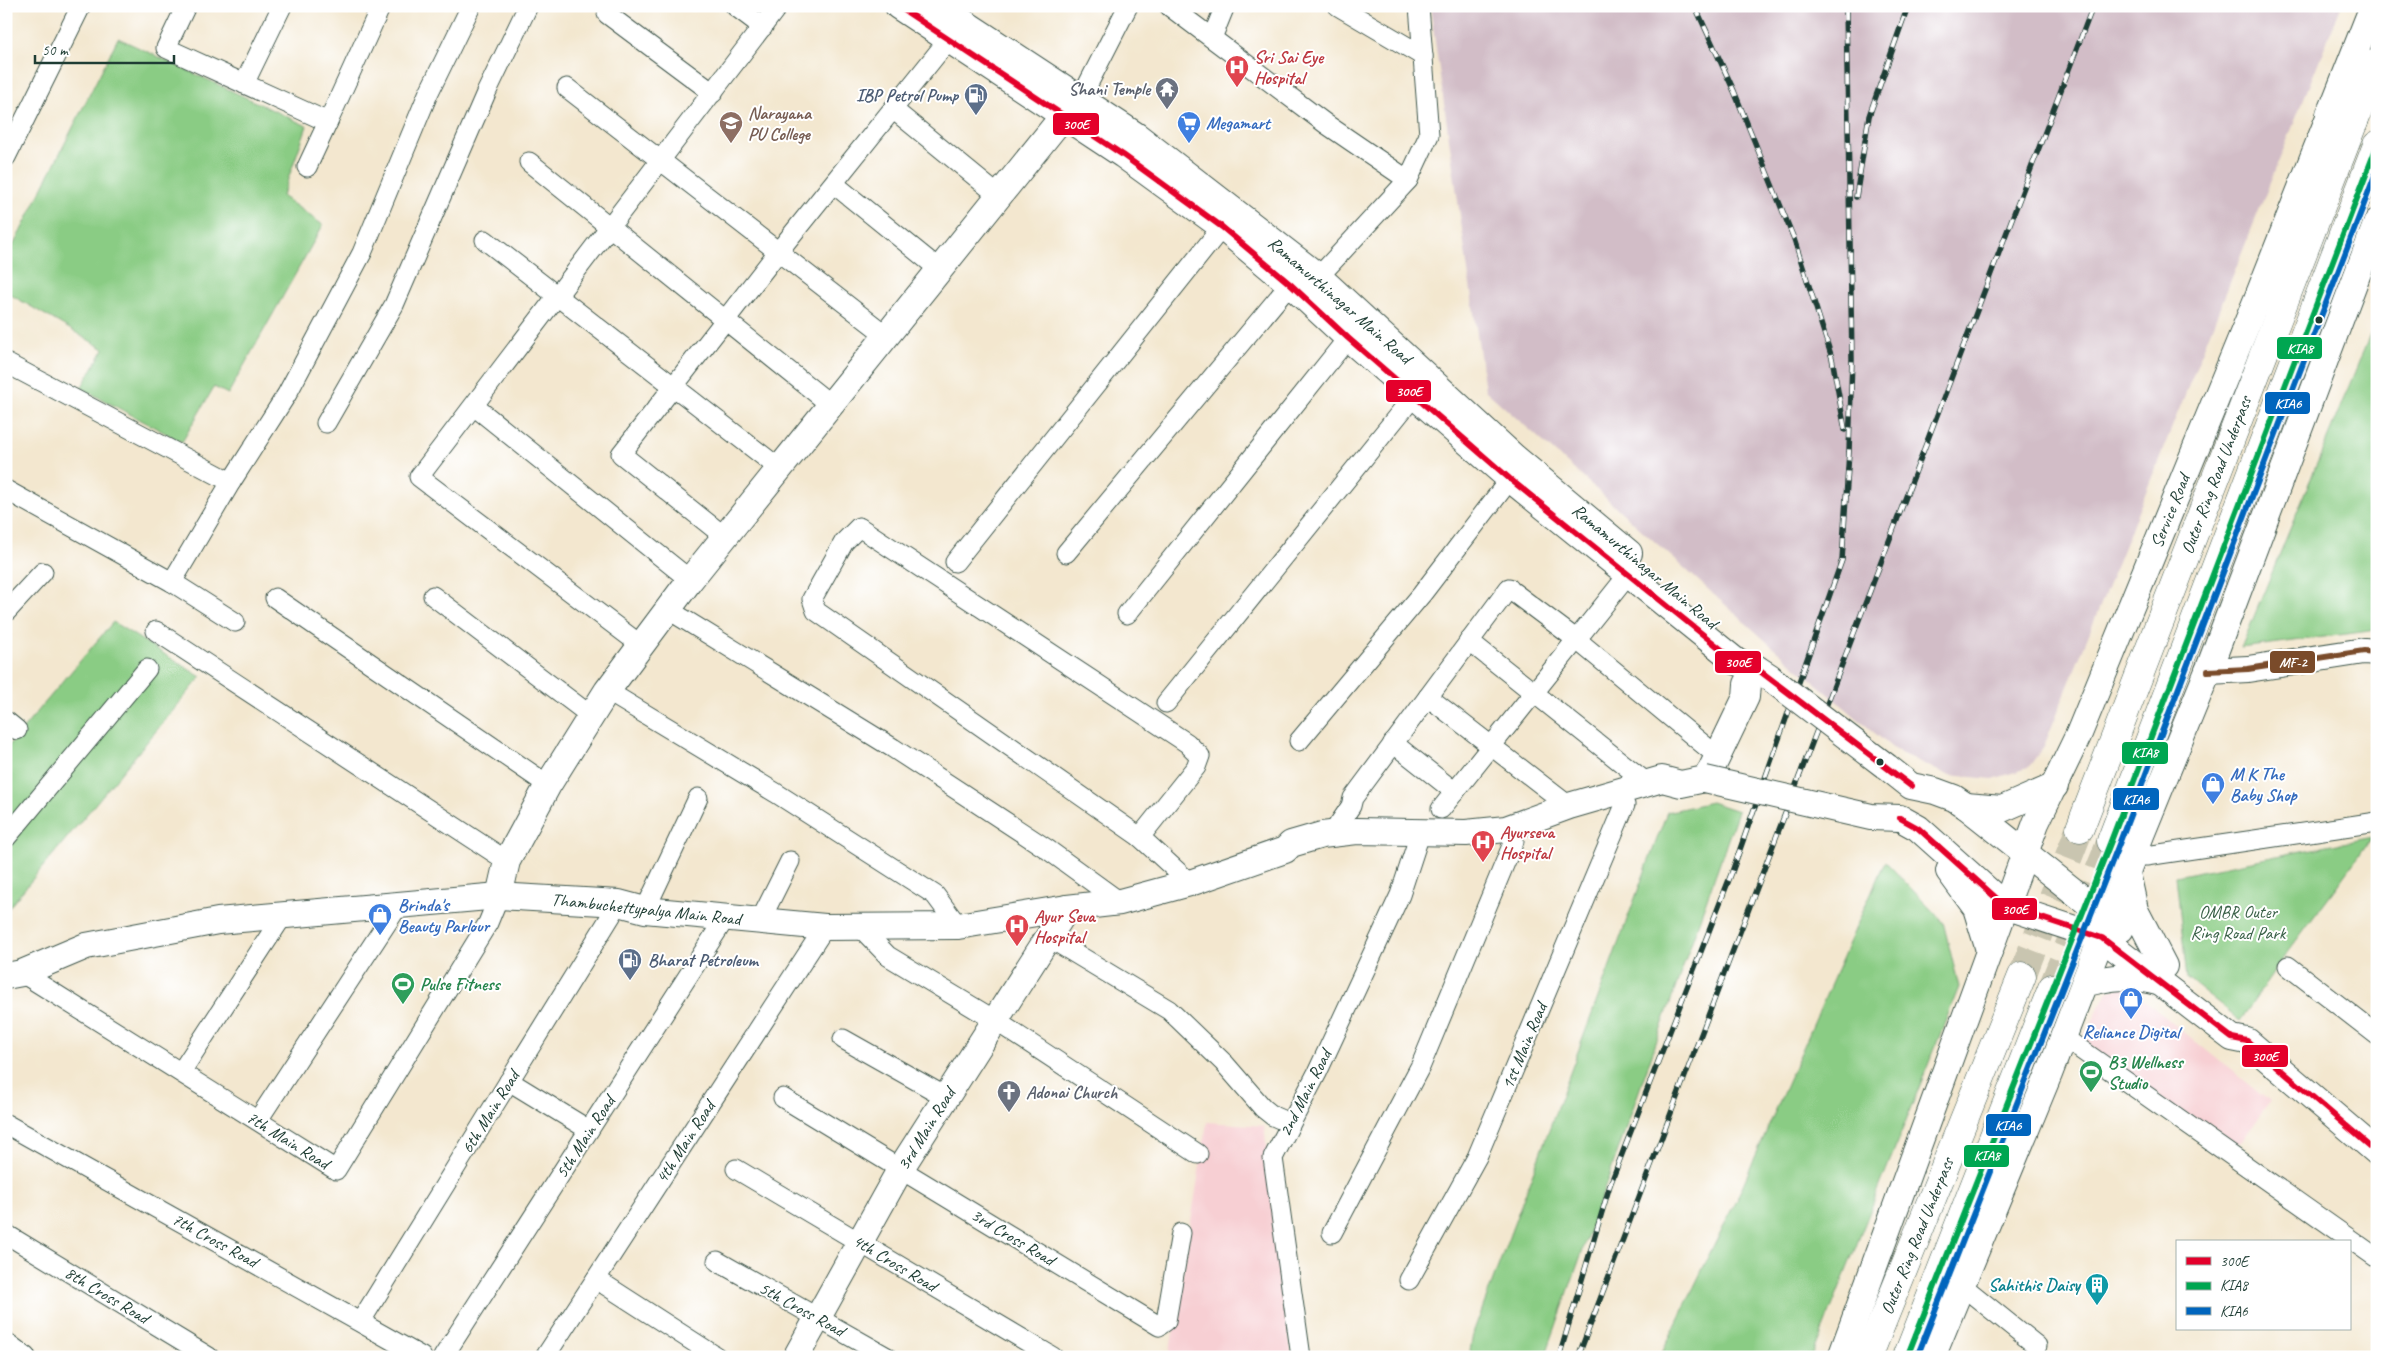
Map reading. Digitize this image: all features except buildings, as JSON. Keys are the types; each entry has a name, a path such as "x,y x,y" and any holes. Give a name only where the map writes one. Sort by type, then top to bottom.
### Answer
{"highway":[{"name":"Outer Ring Road Underpass","path":"2080,828 2342,118 2377,62"},
{"name":"Outer Ring Road Underpass","path":"2111,841 2377,146"},
{"name":"Outer Ring Road Underpass","path":"1868,1357 2022,976"},
{"name":"Outer Ring Road Underpass","path":"1907,1357 2052,988"}],"main road":[{"name":"Ramamurthinagar Main Road","path":"898,6 951,17 1229,219 1421,387 1510,479 1628,575 1737,662 1911,786 1941,793 1966,806 2025,854 2106,929 2164,974 2232,1038 2247,1041 2376,1150"},
{"name":"Service Road","path":"1841,1357 2025,854 2093,700 2257,299 2342,118 2373,6"},
{"path":"499,896 508,861 548,785 607,691 690,580 999,196 1073,107"},
{"path":"1932,1357 1960,1284 2106,929 2141,859 2208,671 2375,235"},
{"name":"Ramamurthinagar Main Road","path":"1304,285 1348,338 1421,387 1514,457 1748,652 1758,676"},
{"path":"2208,671 2237,671 2364,651 2377,652"},
{"path":"1694,781 1737,692 1758,676"},
{"path":"1694,781 1712,770 1746,697 1758,676"},
{"name":"Thambuchettypalya Main Road","path":"14,975 86,946 218,922 499,896 619,903 645,910 826,927 958,926 1066,908 1120,902 1190,883 1285,850 1291,844 1332,834 1357,830 1466,833 1506,829 1569,806 1662,779 1694,781"},
{"path":"1694,781 1909,823 2005,906 2106,929"},
{"name":"Thambuchettypalya Main Road","path":"1285,850 1297,855 1354,843 1470,845 1514,841 1625,805 1676,791 1694,781"},
{"path":"1966,806 2002,809 2055,786"},
{"path":"1909,823 1976,908 1989,950"},
{"path":"2084,984 2114,976 2138,977 2164,974 2135,910 2141,859"},
{"name":"3rd Main Road","path":"796,1357 901,1168 1066,908"}],"street":[{"path":"6,157 81,6"},
{"path":"186,6 166,48 328,122"},
{"path":"244,84 282,6"},
{"path":"307,167 381,6"},
{"path":"172,582 231,482 287,394 362,253 428,94 470,6"},
{"path":"326,423 394,305 486,93 528,6"},
{"path":"734,6 762,27"},
{"path":"642,646 419,477 778,6"},
{"path":"1073,107 1128,6"},
{"path":"1169,6 1326,124 1408,180"},
{"path":"1212,38 1225,6"},
{"path":"1338,6 1423,56"},
{"path":"1066,554 1304,285 1408,180 1429,135 1419,6"},
{"path":"607,14 713,93"},
{"path":"725,537 620,454 778,252 894,110 951,17"},
{"path":"567,88 887,336"},
{"path":"894,110 999,196"},
{"path":"529,162 831,405"},
{"path":"834,184 940,270"},
{"path":"955,562 1229,219"},
{"path":"485,240 780,469"},
{"path":"1127,614 1348,338"},
{"path":"6,362 231,482"},
{"path":"1166,703 1421,387"},
{"path":"474,406 690,580"},
{"path":"1299,741 1422,594 1510,479"},
{"path":"6,490 172,582 235,622"},
{"path":"1140,837 1196,767 1200,756 1187,743 859,527 844,542 812,599 816,611 1140,837 1190,883"},
{"path":"6,612 43,572"},
{"path":"1441,809 1628,575"},
{"path":"1332,834 1351,806 1353,798 1393,743 1469,641 1511,590 1577,640 1710,750"},
{"path":"433,596 591,716"},
{"path":"275,598 548,785"},
{"path":"669,610 901,754 1047,849 1120,902"},
{"path":"156,631 508,861"},
{"path":"1469,641 1647,783"},
{"path":"6,838 147,669"},
{"path":"607,691 776,793 935,895 958,926"},
{"path":"1428,697 1569,806"},
{"path":"1393,743 1455,792"},
{"path":"645,910 698,798"},
{"name":"1st Main Road","path":"1409,1280 1477,1157 1625,805"},
{"path":"2141,859 2377,822"},
{"path":"1332,1233 1421,1065 1514,841"},
{"name":"2nd Main Road","path":"1301,1357 1273,1158 1289,1123 1317,1073 1400,895 1417,843"},
{"path":"760,921 790,861"},
{"name":"7th Main Road","path":"14,975 180,1072 336,1170 488,923 499,896"},
{"name":"6th Main Road","path":"361,1321 619,903"},
{"path":"258,1120 398,906"},
{"path":"180,1072 282,917"},
{"name":"5th Main Road","path":"443,1357 726,918"},
{"path":"859,926 888,956 996,1021 1198,1154"},
{"name":"4th Main Road","path":"544,1357 826,927"},
{"path":"1048,937 1169,1010 1224,1063 1263,1108 1273,1116 1289,1123"},
{"path":"2288,966 2377,1035"},
{"path":"2063,1037 2377,1258"},
{"path":"843,1039 946,1097"},
{"path":"509,1081 589,1130"},
{"name":"3rd Cross Road","path":"783,1098 1159,1326 1166,1321 1180,1233"},
{"name":"7th Cross Road","path":"6,1124 361,1321 422,1357"},
{"name":"4th Cross Road","path":"736,1169 1053,1357"},
{"name":"8th Cross Road","path":"6,1234 209,1357"},
{"name":"5th Cross Road","path":"717,1261 887,1357"},
{"path":"596,1279 717,1357"},
{"path":"1960,1284 2037,1346"}],"shaded area":[{"path":"1430,6 2341,6 2044,746 2028,768 1993,779 1948,775 1896,751 1767,642 1485,390"},
{"path":"2126,985 2270,1102 2233,1151 2081,1042 2108,992"},
{"path":"1207,1122 1264,1126 1292,1357 1169,1357"}],"green space":[{"path":"118,38 307,126 282,196 323,225 228,394 214,387 182,442 81,388 104,349 6,292 6,260"},
{"path":"2372,330 2377,332 2377,630 2241,648"},
{"path":"113,622 201,677 6,911 6,749"},
{"path":"1711,802 1738,811 1545,1357 1469,1357 1473,1334 1667,812"},
{"name":"OMBR Outer Ring Road Park","path":"2373,837 2287,953 2240,1021 2187,979 2176,876"},
{"path":"1885,861 1943,922 1959,987 1812,1357 1660,1357 1738,1196"}],"tunnel":[{"path":"2022,976 2080,828"},
{"path":"2052,988 2111,841"}],"railway":[{"path":"1695,6 1734,91 1794,239 1832,358 1845,430"},
{"path":"1559,1357 1610,1185 1732,872 1842,560 1849,452 1852,359 1846,6"},
{"path":"1856,197 1869,116 1908,6"},
{"path":"1578,1357 2093,6"}],"transit line":[{"name":"300E","path":"898,6 1123,155 1222,227 1290,284 1348,338 1510,479 1737,662 1756,668 1911,786"},
{"name":"KIA8","path":"1907,1357 2111,841 2377,146"},
{"name":"KIA6","path":"1917,1357 2119,844 2377,170"},
{"name":"MF-2","path":"2208,671 2248,669 2364,651 2377,652"},
{"name":"300E","path":"1900,818 1918,828 2005,906 2102,938 2232,1038 2247,1041 2377,1152"}],"place":[{"name":"Sri Sai Eye Hospital","path":"1237,88"},
{"name":"Shani Temple","path":"1167,110"},
{"name":"IBP Petrol Pump","path":"976,116"},
{"name":"Narayana PU College","path":"731,144"},
{"name":"Megamart","path":"1189,144"},
{"name":"M K The Baby Shop","path":"2213,805"},
{"name":"Ayurseva Hospital","path":"1483,863"},
{"name":"Brinda's Beauty Parlour","path":"380,936"},
{"name":"Ayur Seva Hospital","path":"1017,947"},
{"name":"Bharat Petroleum","path":"630,981"},
{"name":"Pulse Fitness","path":"403,1005"},
{"name":"Reliance Digital","path":"2131,1020"},
{"name":"B3 Wellness Studio","path":"2091,1093"},
{"name":"Adonai Church","path":"1009,1113"},
{"name":"Sahithis Daisy","path":"2097,1306"}]}
